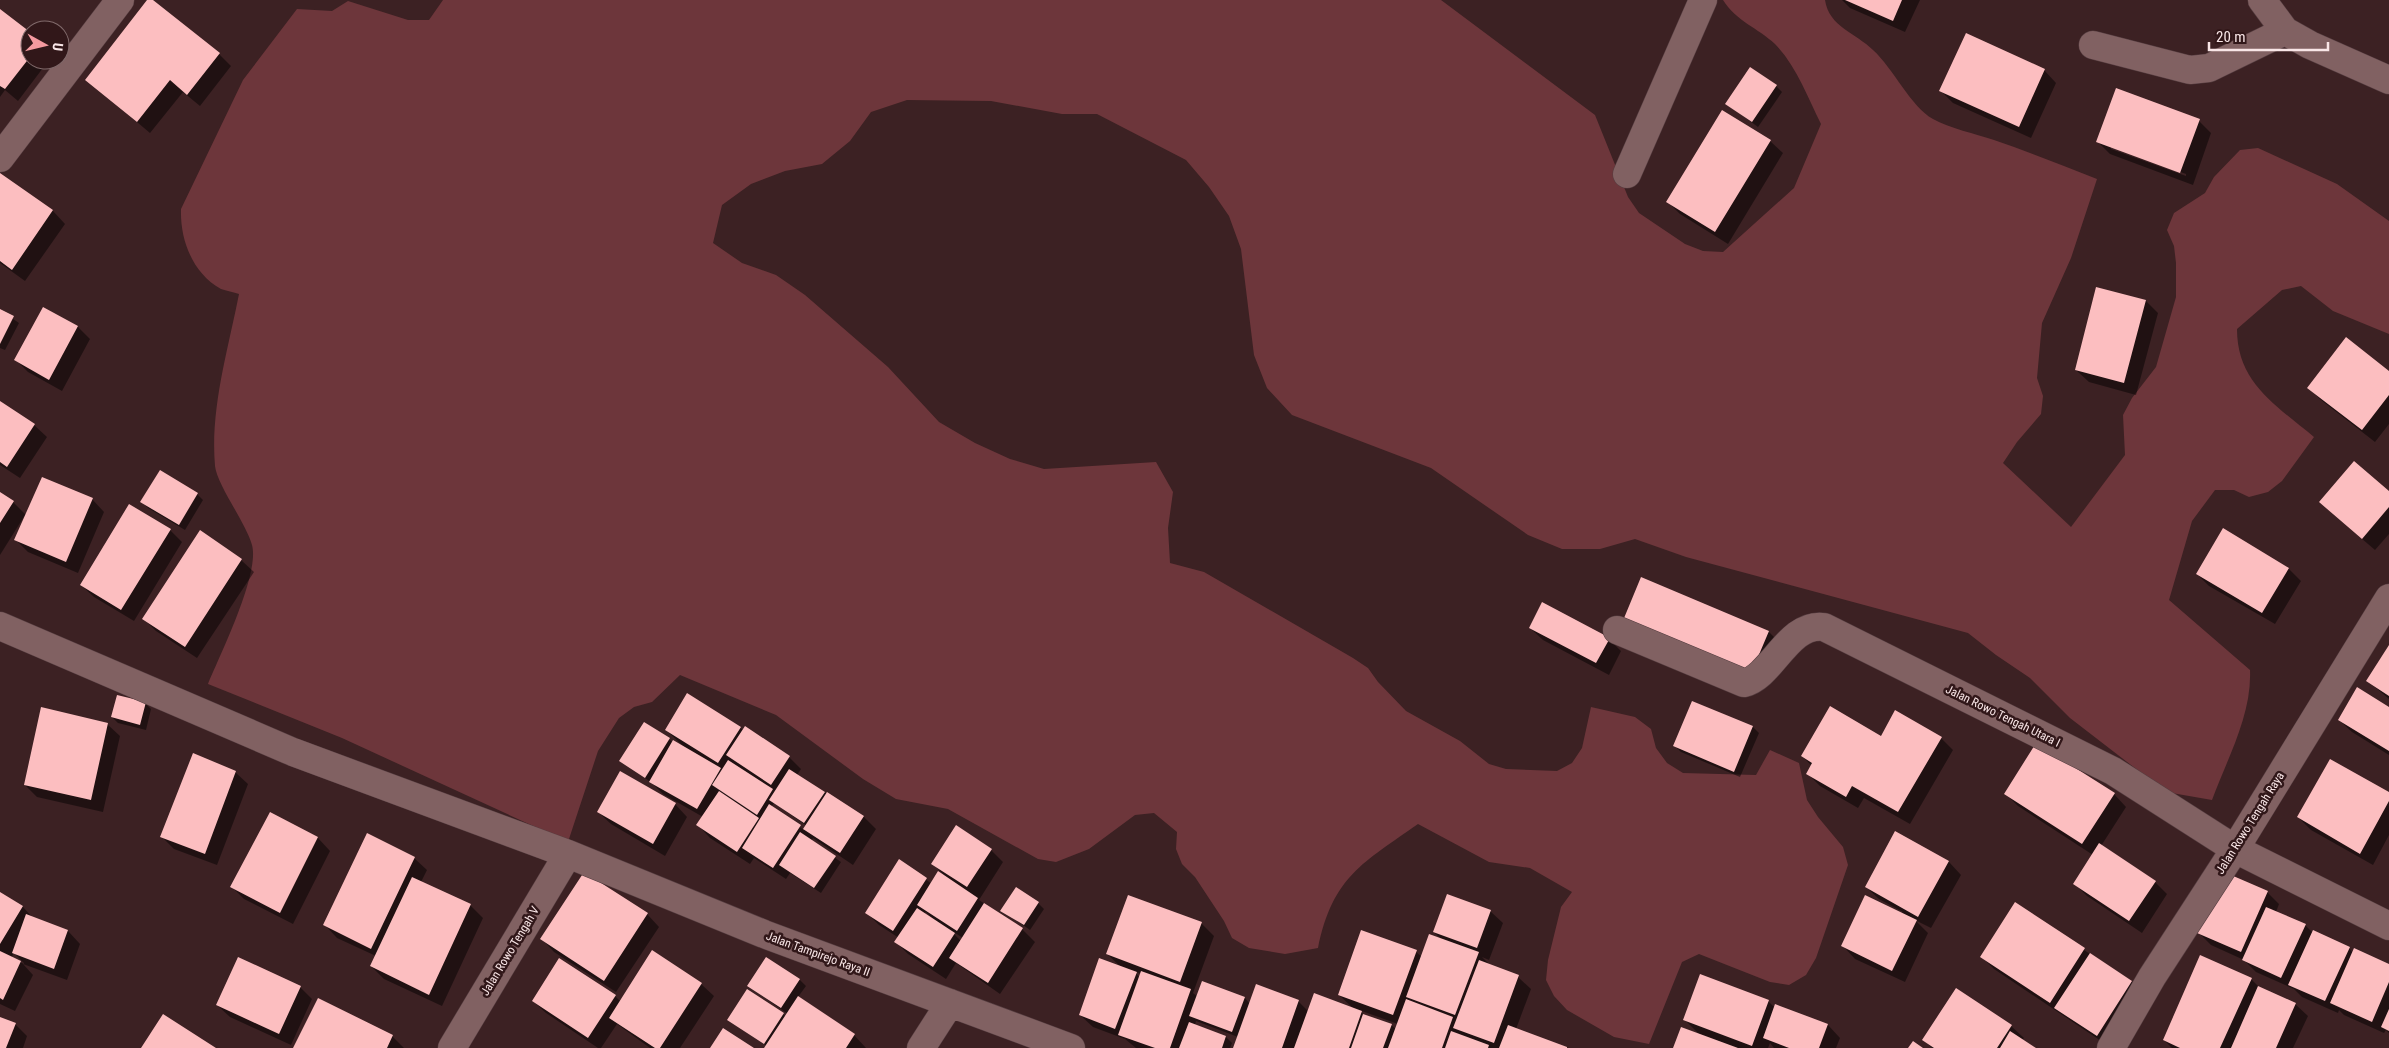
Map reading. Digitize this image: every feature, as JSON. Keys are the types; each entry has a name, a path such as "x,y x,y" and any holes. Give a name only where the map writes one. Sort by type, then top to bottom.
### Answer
{"street":[{"path":"0,158 120,0"},
{"path":"1627,174 1703,0"},
{"path":"2262,0 2285,31 2310,46 2389,80"},
{"path":"2093,45 2190,70 2210,68 2285,31"},
{"name":"Jalan Rowo Tengah Raya","path":"2111,1048 2152,977 2235,848 2389,598"},
{"name":"Jalan Tampirejo Raya II","path":"0,626 292,752 568,854 764,934 1071,1048"},
{"name":"Jalan Rowo Tengah Utara I","path":"1617,630 1744,683 1751,682 1779,652 1805,629 1811,626 1824,627 2113,771 2235,848 2389,926"},
{"name":"Jalan Rowo Tengah V","path":"452,1048 568,854"},
{"path":"921,1048 950,1003"}],"shaded area":[{"path":"443,0 1441,0 1595,115 1628,197 1639,213 1685,244 1703,251 1723,252 1794,188 1821,124 1801,82 1782,52 1768,38 1734,13 1723,0 1825,0 1832,17 1837,23 1873,50 1917,106 1933,119 2020,149 2097,179 2071,258 2042,323 2037,378 2043,396 2041,414 2017,442 2003,463 2071,527 2125,455 2123,415 2132,398 2156,367 2176,297 2174,246 2167,230 2174,213 2205,193 2214,177 2240,150 2258,148 2337,184 2389,221 2389,334 2333,311 2301,286 2282,290 2237,329 2239,348 2251,378 2273,403 2314,437 2282,481 2268,492 2249,497 2234,490 2215,490 2192,521 2169,600 2250,670 2250,687 2243,720 2212,800 2166,792 2070,718 2030,678 1968,633 1686,557 1635,539 1600,549 1562,549 1528,535 1431,468 1292,415 1267,388 1254,355 1241,249 1229,216 1209,187 1186,160 1097,114 1062,114 991,101 907,100 871,112 850,141 822,164 785,171 751,184 722,205 713,243 742,263 776,275 805,295 888,367 939,422 975,443 1010,459 1044,469 1156,462 1173,492 1168,528 1170,563 1204,572 1353,658 1368,668 1378,682 1406,711 1460,741 1489,764 1506,769 1557,771 1572,763 1582,748 1591,707 1635,717 1651,729 1656,748 1667,763 1683,773 1756,775 1770,750 1799,763 1807,800 1818,817 1843,847 1848,865 1816,958 1806,975 1789,985 1770,982 1699,954 1682,962 1649,1044 1614,1037 1567,1010 1554,996 1546,980 1548,960 1561,907 1572,892 1530,868 1489,862 1418,824 1366,861 1342,887 1332,904 1324,924 1318,948 1285,954 1249,948 1232,938 1224,921 1195,877 1182,864 1176,849 1177,832 1154,813 1135,815 1089,849 1056,862 1038,859 948,809 896,799 863,779 776,715 680,675 652,702 634,707 619,718 598,751 568,842 342,738 208,684 238,614 245,594 253,558 249,536 221,483 215,466 214,445 217,401 239,294 221,289 202,274 195,265 183,232 181,209 243,80 297,9 332,11 348,1 408,20 429,20"}],"building":[{"path":"147,0 153,0 220,53 187,95 170,80 137,122 85,80"},
{"path":"1845,0 1902,0 1893,21"},
{"path":"0,9 20,24 20,70 5,89 0,86"},
{"path":"1966,33 2045,69 2019,127 1939,91"},
{"path":"1750,67 1777,85 1752,122 1725,104"},
{"path":"2116,88 2200,119 2180,173 2096,142"},
{"path":"1722,110 1771,140 1715,232 1666,202"},
{"path":"0,173 53,210 12,270 0,261"},
{"path":"2096,287 2146,300 2124,383 2075,370"},
{"path":"43,307 78,326 49,380 14,360"},
{"path":"0,309 14,316 0,344"},
{"path":"2346,337 2389,371 2389,395 2362,430 2307,388"},
{"path":"0,401 35,424 7,467 0,462"},
{"path":"2354,461 2389,491 2389,507 2362,539 2319,502"},
{"path":"160,470 198,493 179,525 140,502"},
{"path":"42,477 93,498 66,562 14,540"},
{"path":"0,492 14,501 0,523"},
{"path":"129,504 171,529 121,610 80,585"},
{"path":"2223,528 2289,568 2262,613 2196,574"},
{"path":"200,530 242,559 185,647 142,619"},
{"path":"1641,577 1769,631 1750,676 1622,623"},
{"path":"1542,602 1610,638 1596,663 1529,628"},
{"path":"2389,645 2389,696 2366,681"},
{"path":"2357,687 2389,707 2389,751 2338,720"},
{"path":"687,693 741,727 718,763 665,730"},
{"path":"117,695 146,702 140,725 111,717"},
{"path":"1692,701 1753,726 1734,772 1673,746"},
{"path":"1830,706 1881,736 1895,710 1942,737 1898,812 1852,786 1846,797 1806,774 1812,763 1801,756"},
{"path":"41,707 108,723 91,800 24,785"},
{"path":"644,722 670,738 645,778 619,761"},
{"path":"745,726 790,756 771,785 726,755"},
{"path":"673,740 721,768 697,809 649,782"},
{"path":"2036,743 2115,793 2082,844 2004,794"},
{"path":"193,753 236,771 205,854 160,837"},
{"path":"2330,759 2389,792 2389,801 2360,854 2297,817"},
{"path":"728,760 773,789 757,815 712,785"},
{"path":"789,769 825,792 804,823 769,800"},
{"path":"620,771 676,803 653,844 597,812"},
{"path":"719,791 759,818 737,852 696,825"},
{"path":"827,792 864,816 840,853 803,829"},
{"path":"769,804 801,825 773,868 742,848"},
{"path":"270,812 318,837 280,913 230,887"},
{"path":"956,825 992,849 967,887 931,864"},
{"path":"1895,831 1949,861 1918,917 1865,887"},
{"path":"800,832 836,856 814,888 779,865"},
{"path":"367,833 415,857 371,949 323,925"},
{"path":"2099,843 2156,881 2129,921 2073,884"},
{"path":"899,859 927,878 893,931 865,913"},
{"path":"938,871 978,898 957,931 917,905"},
{"path":"584,872 648,913 604,981 540,939"},
{"path":"2224,872 2268,891 2241,952 2197,933"},
{"path":"412,877 471,904 429,995 370,966"},
{"path":"1016,887 1039,902 1024,925 1000,911"},
{"path":"0,892 23,906 0,944"},
{"path":"1447,894 1491,910 1477,948 1433,932"},
{"path":"1128,895 1202,922 1180,982 1106,954"},
{"path":"1865,895 1917,920 1892,971 1841,946"},
{"path":"2015,902 2085,948 2050,1003 1980,957"},
{"path":"984,903 1023,928 988,983 949,958"},
{"path":"2266,907 2306,924 2281,978 2242,960"},
{"path":"917,908 955,933 933,967 894,942"},
{"path":"26,914 68,930 54,969 12,953"},
{"path":"1361,930 1417,950 1393,1015 1338,995"},
{"path":"2313,930 2350,947 2325,1001 2288,985"},
{"path":"1429,934 1479,952 1455,1015 1406,997"},
{"path":"2354,948 2389,964 2389,982 2372,1022 2330,1003"},
{"path":"652,950 702,983 660,1048 655,1048 609,1018"},
{"path":"0,951 21,961 3,1000 0,998"},
{"path":"2090,953 2132,981 2097,1036 2054,1008"},
{"path":"2200,955 2252,978 2220,1048 2180,1048 2163,1040"},
{"path":"238,957 301,986 279,1034 216,1005"},
{"path":"766,957 800,979 781,1008 747,986"},
{"path":"559,958 616,995 588,1038 532,1001"},
{"path":"1099,958 1137,972 1115,1029 1079,1015"},
{"path":"1479,960 1519,975 1494,1043 1453,1028"},
{"path":"1141,971 1191,989 1170,1048 1155,1048 1118,1035"},
{"path":"1700,974 1769,1000 1752,1046 1683,1020"},
{"path":"1202,981 1245,997 1232,1032 1189,1016"},
{"path":"1256,984 1299,1000 1282,1048 1233,1048"},
{"path":"2258,986 2296,1003 2276,1048 2231,1048"},
{"path":"1956,988 2012,1025 1997,1048 1934,1048 1922,1040"},
{"path":"747,989 784,1013 764,1044 727,1020"},
{"path":"1314,993 1362,1011 1349,1048 1294,1048"},
{"path":"798,996 855,1034 846,1048 764,1048"},
{"path":"318,998 393,1035 387,1048 293,1048"},
{"path":"1406,999 1453,1017 1442,1048 1388,1048"},
{"path":"1775,1004 1828,1024 1819,1048 1789,1048 1763,1038"},
{"path":"2389,1009 2389,1031 2381,1027"},
{"path":"163,1014 216,1048 141,1048"},
{"path":"1363,1014 1392,1024 1383,1048 1351,1048"},
{"path":"0,1017 16,1023 6,1048 0,1048"},
{"path":"1189,1022 1226,1036 1222,1048 1179,1048"},
{"path":"1508,1025 1567,1047 1567,1048 1499,1048"},
{"path":"1681,1027 1738,1048 1673,1048"},
{"path":"723,1028 754,1048 710,1048"},
{"path":"1451,1031 1489,1045 1488,1048 1445,1048"},
{"path":"2010,1031 2036,1048 2000,1048"},
{"path":"1913,1041 1923,1048 1908,1048"}]}
